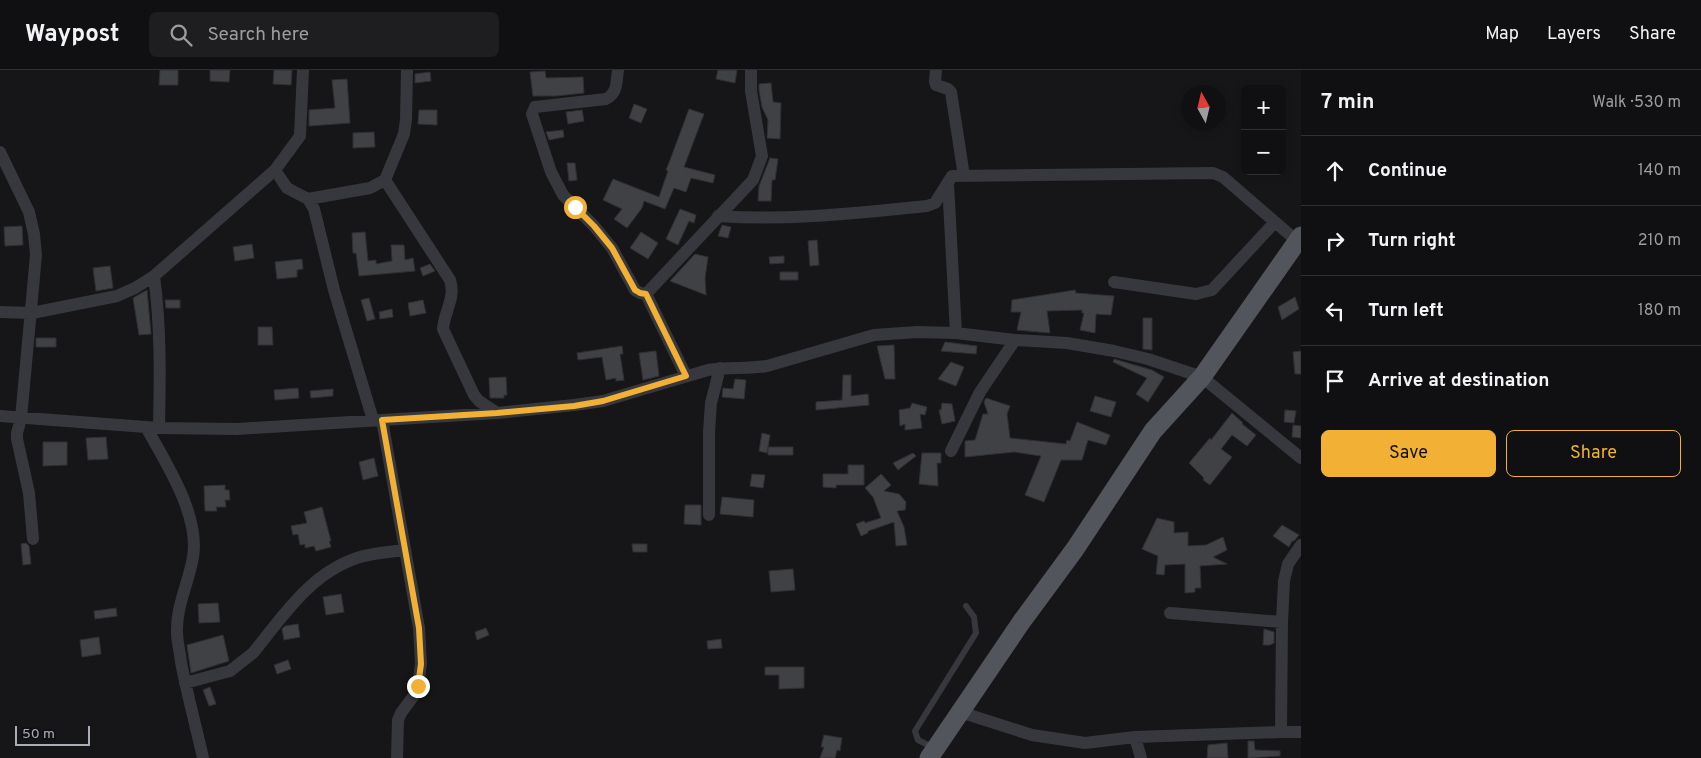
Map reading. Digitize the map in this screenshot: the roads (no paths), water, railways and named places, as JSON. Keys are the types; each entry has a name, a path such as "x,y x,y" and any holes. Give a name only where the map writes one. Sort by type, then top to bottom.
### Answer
{"main road":[{"path":"932,753 1022,621 1075,549 1152,431 1202,377 1299,239"}],"street":[{"path":"0,312 32,313 117,296 135,288 154,276 275,170 300,136 303,70"},
{"path":"308,199 370,188 385,180 404,134 407,70"},
{"path":"618,70 615,91 606,99 534,107 532,114 551,172 563,194 612,248 635,290 646,294 753,180 762,156 751,91 751,70"},
{"path":"936,70 936,85 951,92 964,176"},
{"path":"0,152 28,212 34,234 36,255 21,418 17,433 29,493 33,539"},
{"path":"275,170 287,188 308,199 314,209 334,290 377,420 405,550 419,628 421,664 415,694 398,720 397,758"},
{"path":"718,216 792,219 927,206 935,203 952,176 1213,173 1222,177 1275,222 1299,239"},
{"path":"385,180 450,280 453,289 452,298 443,329 474,395 479,401 497,413"},
{"path":"948,183 956,333"},
{"path":"1114,282 1196,294 1212,290 1275,222"},
{"path":"154,276 161,353 159,428"},
{"path":"646,294 686,376"},
{"path":"0,416 159,428 237,428 497,413 574,406 603,401 686,376 720,368 767,366 874,336 917,332 956,333 1015,340 1066,343 1114,351 1148,359 1202,377 1301,458"},
{"path":"951,451 980,392 1015,340"},
{"path":"709,515 711,403 720,368"},
{"path":"146,427 168,466 190,522 193,556 176,625 185,683 203,758"},
{"path":"1281,732 1282,622 1285,572 1301,545"},
{"path":"185,683 230,671 243,662 253,654 305,590 321,577 360,557 405,550"},
{"path":"1170,613 1282,622"},
{"path":"960,712 1032,735 1086,743 1135,737 1301,732"},
{"path":"1135,737 1141,758"}],"lane":[{"path":"932,753 918,740 915,730 976,633 974,617 966,606"}]}
